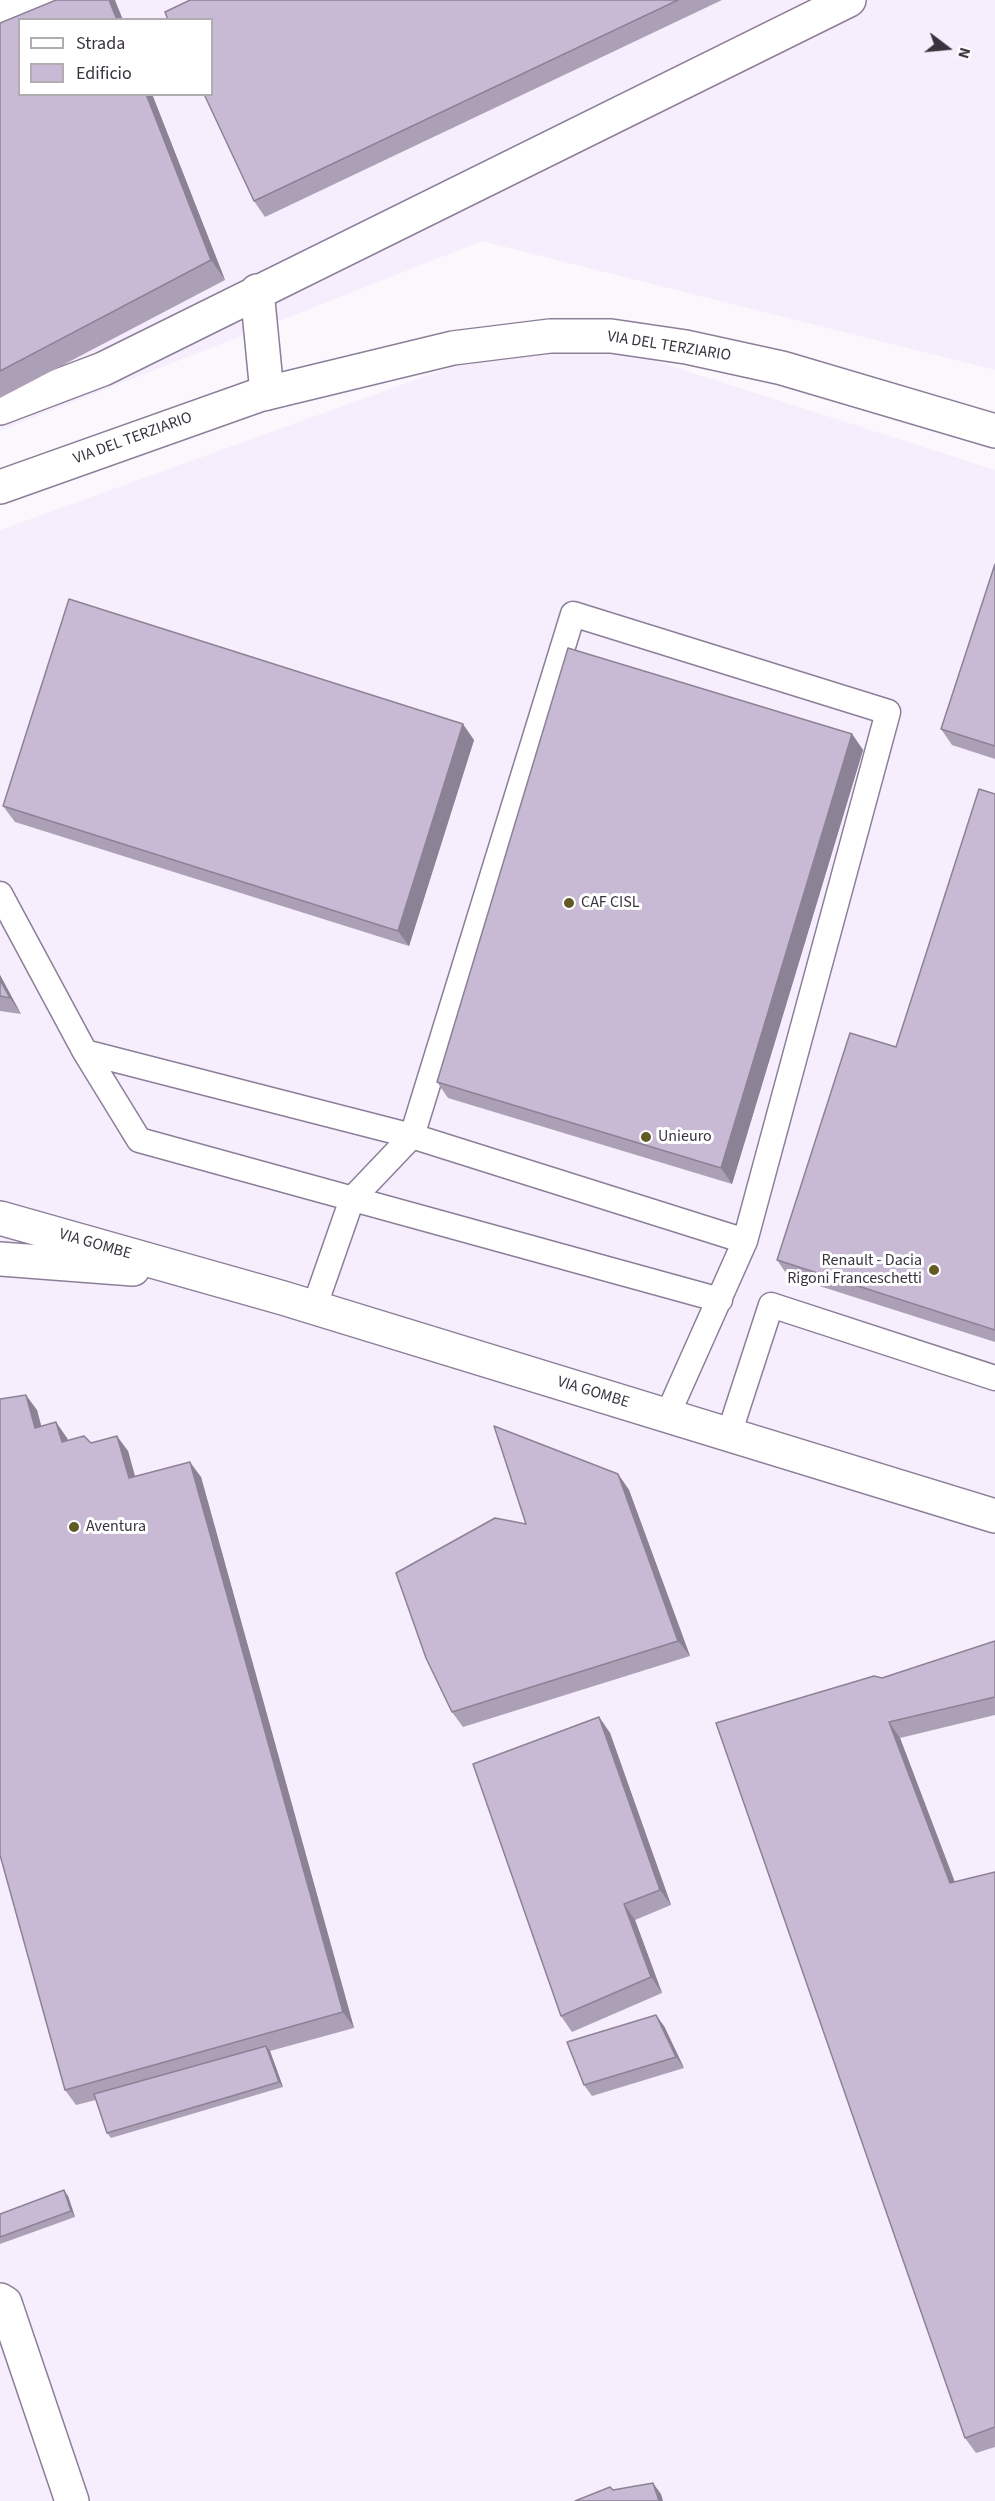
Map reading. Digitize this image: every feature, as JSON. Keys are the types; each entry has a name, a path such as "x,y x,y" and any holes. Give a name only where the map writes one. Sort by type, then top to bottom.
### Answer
{"main road":[{"path":"0,17 38,0"},
{"path":"0,408 103,369 849,0"},
{"path":"257,291 267,393"},
{"name":"VIA DEL TERZIARIO","path":"0,487 128,440 267,393 453,348 550,336 611,336 686,347 783,368 995,431"},
{"name":"VIA GOMBE","path":"0,1218 314,1308 995,1516"},
{"name":"VIA GOMBE","path":"0,1259 50,1265 190,1272"},
{"path":"0,2300 5,2303 72,2501"}],"lane":[{"path":"314,1308 352,1199 412,1136 573,614 888,712 745,1241 667,1416"},
{"path":"0,894 85,1052 139,1140 720,1300"},
{"path":"85,1052 412,1136 745,1241"},
{"path":"729,1434 771,1305 995,1378"}],"shaded area":[{"path":"0,0 995,0 995,370 482,241 0,431"},
{"path":"556,329 995,470 995,2501 0,2501 0,530"}],"building":[{"path":"56,0 109,0 116,18 18,18 18,96 147,96 211,260 0,371 0,23"},
{"path":"190,0 678,0 254,201 205,96 213,96 213,18 167,18 165,12"},
{"path":"995,564 995,746 941,729"},
{"path":"69,599 463,724 398,931 3,806"},
{"path":"568,648 852,734 721,1168 437,1082"},
{"path":"979,789 995,794 995,1330 777,1260 850,1033 896,1047"},
{"path":"0,980 10,998 0,996"},
{"path":"26,1395 35,1428 56,1422 62,1442 84,1436 91,1443 117,1436 129,1478 190,1462 343,2012 65,2090 0,1855 0,1399"},
{"path":"494,1426 618,1474 678,1641 452,1712 426,1658 396,1573 495,1518 526,1524"},
{"path":"995,1641 995,1697 889,1722 950,1883 995,1872 995,2427 965,2438 716,1723 874,1676 882,1678"},
{"path":"599,1717 660,1890 624,1904 651,1977 561,2016 473,1764"},
{"path":"656,2015 676,2057 584,2085 567,2042"},
{"path":"266,2046 279,2082 107,2133 94,2094"},
{"path":"64,2190 71,2211 0,2237 0,2214"},
{"path":"653,2483 659,2501 575,2501 610,2487 613,2490"}],"place":[{"name":"CAF CISL","path":"569,903"},
{"name":"Unieuro","path":"646,1137"},
{"name":"Renault - Dacia Rigoni Franceschetti","path":"934,1270"},
{"name":"Aventura","path":"74,1527"}]}
